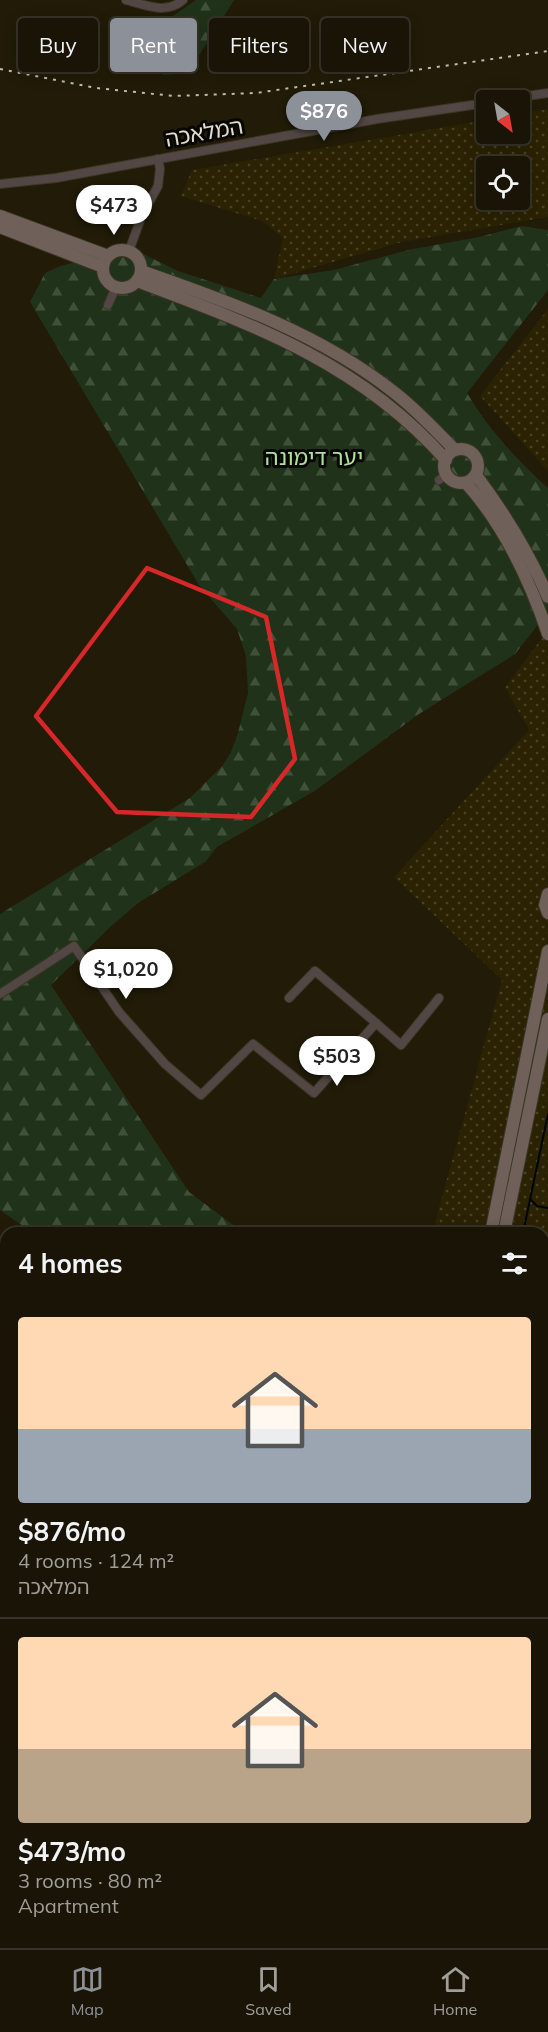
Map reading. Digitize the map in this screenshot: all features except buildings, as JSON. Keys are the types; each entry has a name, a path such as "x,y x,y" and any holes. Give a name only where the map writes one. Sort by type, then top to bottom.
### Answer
{"main road":[{"path":"0,216 105,262"},
{"path":"0,227 105,262"},
{"path":"120,250 129,251 140,261 139,276 127,287 116,287 105,277 105,262 120,250"},
{"path":"139,276 252,311 336,354 396,394 455,450"},
{"path":"139,276 282,339 339,370 408,420 446,460"},
{"path":"462,449 474,454 479,464 471,479 455,482 443,478 444,464 455,450 462,449"},
{"path":"471,479 505,514 527,550 548,597"},
{"path":"471,479 515,556 548,634"},
{"path":"548,894 545,905 548,913"},
{"path":"492,1227 548,951"},
{"path":"505,1227 548,1019"}],"street":[{"path":"126,0 161,9 171,7 183,0"},
{"path":"530,96 548,93"},
{"name":"המלאכה","path":"0,184 56,177 377,119 476,104"},
{"path":"129,251 142,215 158,186 160,169 158,159"},
{"path":"108,305 116,287"},
{"path":"0,994 74,946 119,1012 165,1064 201,1095 253,1044 314,1093 376,1023"},
{"path":"289,998 315,971 401,1045 439,998"}],"highlighted area":[{"path":"147,568 266,617 295,759 251,817 117,812 36,716"}],"green space":[{"path":"196,0 234,0 223,18 209,18 209,39 197,58 197,18 173,16"},
{"path":"163,72 179,72 178,74 163,75"},
{"name":"יער דימונה","path":"522,226 548,230 548,290 467,393 504,444 548,488 548,612 515,654 419,714 316,790 217,847 205,862 138,903 51,985 189,1192 236,1227 24,1227 0,1210 0,914 190,798 223,765 231,752 248,693 246,656 237,629 199,585 30,302 45,273 98,255 139,252 178,271 261,298 274,279 334,270 408,250 479,237"}],"sand":[{"path":"548,109 548,217 402,242 274,279 283,238 262,221 181,196 192,170 476,122 476,144 530,144 530,112"},
{"path":"548,309 548,471 480,396"},
{"path":"548,630 548,1227 434,1227 502,980 394,877 529,730 505,687"}],"waterway":[{"path":"524,1227 548,1114"},
{"path":"530,1199 537,1206 548,1208"}],"railway":[{"path":"0,69 96,88 174,96 256,93 548,51"}]}
